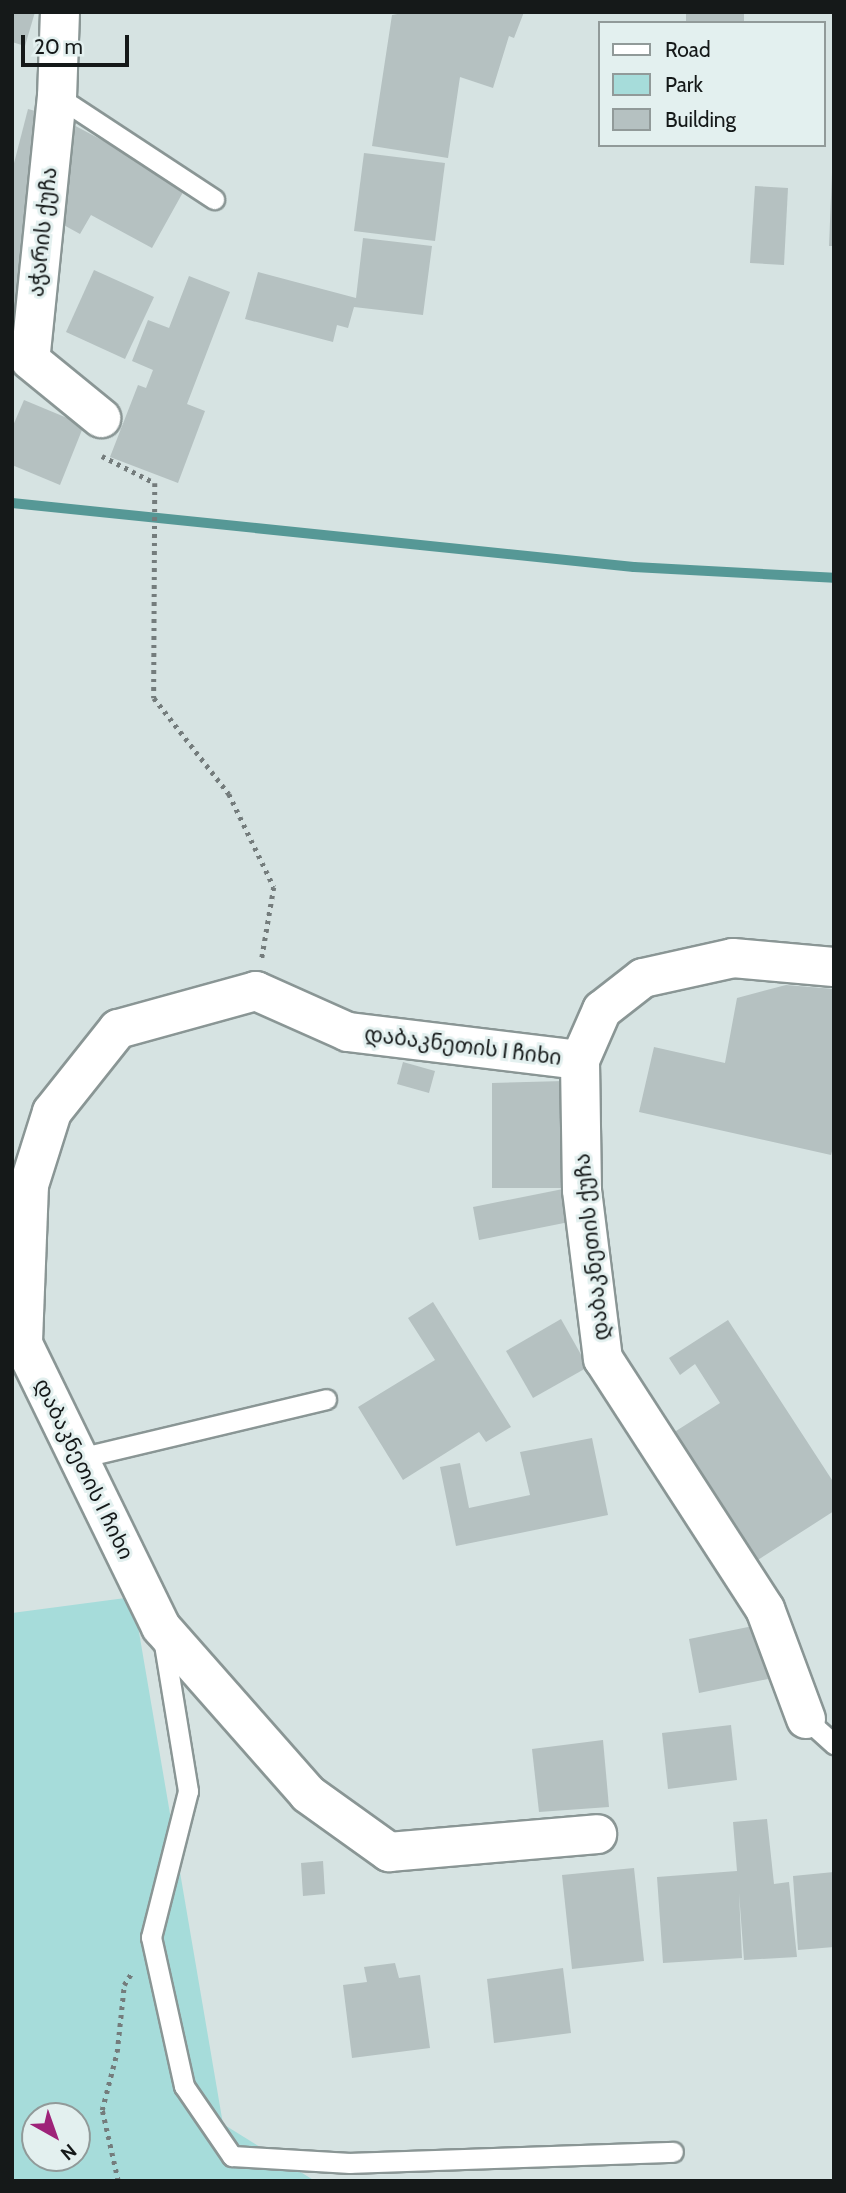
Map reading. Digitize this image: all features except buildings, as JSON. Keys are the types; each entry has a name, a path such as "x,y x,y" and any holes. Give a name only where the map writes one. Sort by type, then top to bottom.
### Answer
{"street":[{"name":"აჭარის ქუჩა","path":"60,12 57,96 30,360 101,418"},
{"name":"დაბაკნეთის ქუჩა","path":"806,1719 765,1609 603,1359 582,1190 580,1060 602,1010 643,978 733,958 834,967"},
{"name":"დაბაკნეთის I ჩიხი","path":"580,1060 348,1032 256,991 118,1029 52,1112 29,1185 23,1344 161,1627 308,1794 388,1852 597,1834"}],"lane":[{"path":"57,96 214,199"},
{"path":"79,1458 326,1399"},
{"path":"161,1627 188,1791 151,1937 184,2086 232,2157 351,2163 673,2152"},
{"path":"806,1719 834,1744"}],"path":[{"path":"101,418 98,454 155,483 154,698 229,794 274,887 256,991"},
{"path":"118,2181 102,2110 117,2052 124,1984 151,1937"}],"green space":[{"path":"133,1597 223,2124 315,2181 12,2181 12,1613"}],"waterway":[{"path":"12,503 634,567 834,578"}]}
